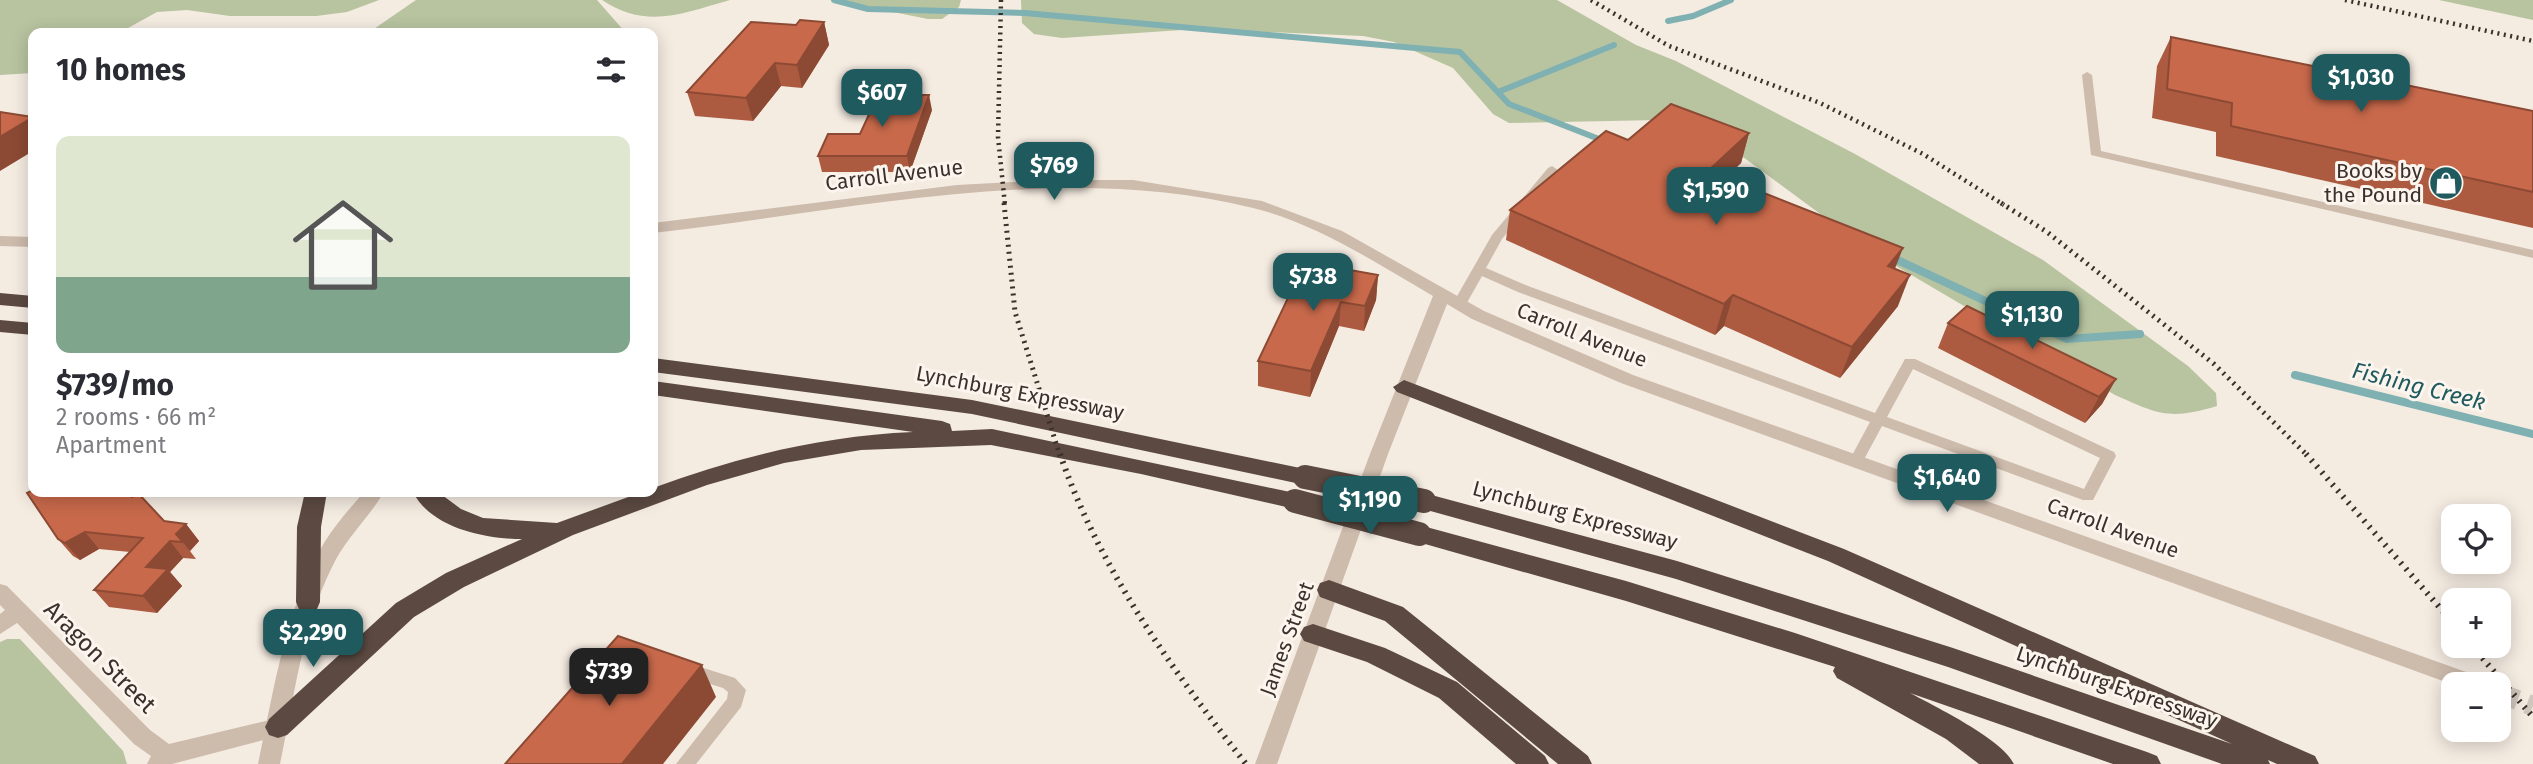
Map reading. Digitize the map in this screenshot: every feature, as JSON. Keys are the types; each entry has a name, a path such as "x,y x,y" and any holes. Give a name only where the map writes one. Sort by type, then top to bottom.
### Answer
{"highway":[{"path":"0,299 28,302"},
{"path":"0,326 28,329"},
{"name":"Lynchburg Expressway","path":"658,366 972,407 1424,501 1703,578 1953,658 2256,764"},
{"path":"1404,387 1836,555 2305,764"},
{"path":"658,388 992,437 1295,501 1626,591 1796,643 2147,764"},
{"path":"658,495 700,479 784,455 861,442 992,437"},
{"path":"307,602 309,527 315,497"},
{"path":"429,497 441,509 471,524 500,531 565,530"},
{"path":"278,727 405,610 455,580 565,530 652,497"},
{"path":"1329,590 1394,614 1578,764"},
{"path":"1313,634 1376,655 1448,690 1535,764"},
{"path":"1796,643 1955,731 2000,764"}],"street":[{"name":"Carroll Avenue","path":"658,227 957,189 1049,184 1133,184 1257,204 1302,220 1374,254 1451,300 1523,337 1627,379 2441,672"},
{"path":"0,242 28,242"},
{"name":"James Street","path":"1266,764 1404,387 1451,300"},
{"path":"269,764 307,602 331,548 370,497"},
{"name":"Aragon Street","path":"0,592 162,760"},
{"path":"0,626 17,611"},
{"path":"162,760 278,727"}],"lane":[{"path":"2087,75 2095,153 2533,254"},
{"path":"1451,300 1479,270 1496,238 1552,170"},
{"path":"1479,270 1878,420 2088,496 2109,456 1910,362 1878,420 1856,461"},
{"path":"677,667 729,683 737,690 735,702 685,764"}],"green space":[{"path":"0,0 379,0 347,12 316,16 230,16 187,10 157,12 128,28 28,28 28,73 0,75"},
{"path":"416,0 597,0 622,28 375,28"},
{"path":"602,0 730,0 681,14 650,17 618,9"},
{"path":"833,0 961,0 959,7 942,19 928,19"},
{"path":"1021,0 1557,0 1636,45 1676,61 1855,154 2043,260 2188,366 2216,393 2217,406 2187,413 2165,413 2115,395 1869,250 1743,157 1706,134 1658,120 1509,123 1493,114 1453,68 1394,42 1363,36 1197,29 1062,38 1034,34 1022,23"},
{"path":"2439,0 2533,0 2533,20"},
{"path":"20,639 123,751 127,764 0,764 0,642"}],"building":[{"path":"800,20 824,22 797,65 775,63 746,98 687,92 751,22 796,25"},
{"path":"2171,37 2533,111 2533,192 2231,126 2232,103 2167,89"},
{"path":"878,95 929,95 907,156 818,156 828,134 860,134"},
{"path":"1671,104 1749,133 1708,171 1903,248 1888,266 1910,275 1852,347 1733,295 1724,304 1510,210 1606,131 1628,140"},
{"path":"0,112 28,116 28,120 0,137"},
{"path":"1305,262 1378,275 1365,306 1341,302 1311,371 1258,361"},
{"path":"1967,306 2116,379 2099,397 1948,323"},
{"path":"30,497 142,497 164,521 186,524 176,534 183,542 170,541 146,567 168,569 143,596 94,590 143,538 85,532 65,543 58,539"},
{"path":"618,636 702,665 622,764 505,764"}],"waterway":[{"name":"Fishing Creek","path":"834,0 868,9 1025,13 1460,52 1509,104 1604,141"},
{"path":"1668,21 1693,16 1731,0"},
{"path":"1498,92 1614,45"},
{"name":"Fishing Creek","path":"1889,256 2067,339 2140,334"},
{"name":"Fishing Creek","path":"2295,375 2533,434"}],"tunnel":[{"path":"2511,698 2533,706"}],"railway":[{"path":"1001,0 998,137 1005,205"},
{"path":"1591,0 1669,46 1820,103 1923,154 2004,205"},
{"path":"2345,0 2533,41"},
{"path":"1004,203 1015,312 1060,456"},
{"path":"2001,203 2047,232 2214,364 2306,454"},
{"path":"1060,454 1076,496 1116,577 1165,655 1246,764"},
{"path":"2306,454 2441,609"},
{"path":"2482,658 2533,717"}],"place":[{"name":"Books by the Pound","path":"2446,183"}]}
